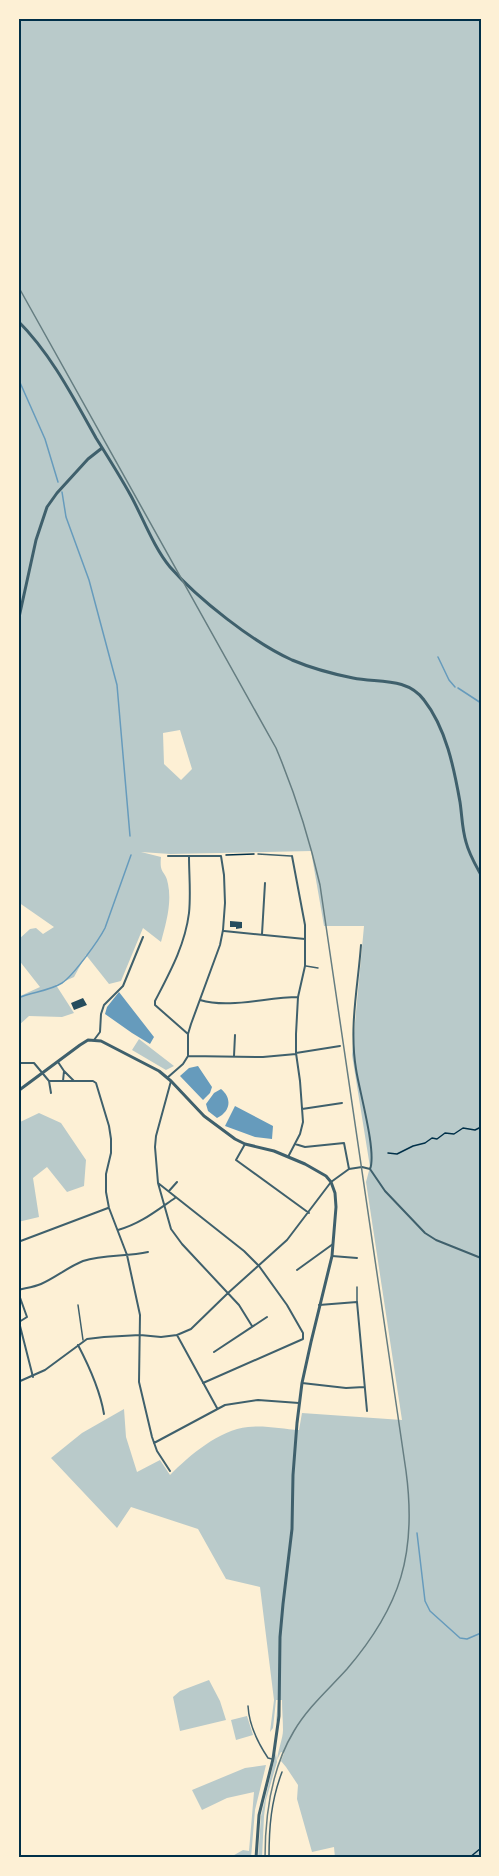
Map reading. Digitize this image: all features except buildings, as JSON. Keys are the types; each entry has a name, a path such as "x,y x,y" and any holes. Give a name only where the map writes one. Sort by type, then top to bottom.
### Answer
{"street":[{"path":"18,321 37,342 58,373 125,485 165,561 183,581 218,612 271,649 293,660 351,678 392,682 407,686 423,698 444,737 452,763 466,841 481,875"},
{"path":"18,622 36,540 46,507 83,465 102,448"},
{"path":"168,856 221,856 225,881 223,930 188,1034 188,1056 169,1079 156,1136 155,1164 158,1183 171,1229 239,1305 252,1326"},
{"path":"188,1034 155,1005 155,1000 178,955 185,934 189,911 189,856"},
{"path":"288,1157 303,1126 296,1053 298,997 305,966 305,939 303,913 292,856"},
{"path":"262,934 265,883"},
{"path":"223,930 305,939"},
{"path":"94,1040 100,1032 104,1005 123,986 143,937"},
{"path":"361,945 355,999 354,1047 368,1129 372,1161 370,1169"},
{"path":"199,1000 216,1004 236,1004 298,997"},
{"path":"234,1056 235,1035"},
{"path":"18,1090 80,1044 94,1040 143,1062 169,1079 204,1116 229,1136 245,1144 288,1157 317,1171 331,1182 335,1193 332,1256 319,1305 299,1403 292,1475 292,1528 280,1637 280,1708 273,1759 260,1807 256,1858"},
{"path":"188,1056 263,1057 340,1046"},
{"path":"58,1062 74,1081"},
{"path":"18,1063 34,1063 49,1081 51,1093"},
{"path":"63,1081 64,1071"},
{"path":"49,1081 93,1081 96,1083 109,1126 111,1153 106,1174 109,1208 127,1255 140,1315 139,1379 154,1443 170,1471"},
{"path":"303,1109 342,1103"},
{"path":"294,1144 305,1147 344,1143 349,1169"},
{"path":"245,1144 236,1160 309,1213"},
{"path":"18,1383 45,1370 83,1341 93,1338 140,1335 161,1337 177,1335 191,1329 287,1240 331,1182 349,1169 362,1167 370,1169 385,1191 425,1233 436,1240 481,1258"},
{"path":"168,1192 177,1182"},
{"path":"158,1183 244,1251 259,1266 287,1305 303,1333 303,1339"},
{"path":"118,1230 131,1227 176,1198"},
{"path":"18,1242 109,1208"},
{"path":"297,1270 333,1244"},
{"path":"33,1377 19,1322 27,1317 18,1291 40,1284 81,1262 101,1257 148,1252"},
{"path":"332,1256 357,1258"},
{"path":"319,1305 357,1302 366,1411"},
{"path":"214,1352 267,1317"},
{"path":"177,1335 217,1408"},
{"path":"203,1383 303,1339 311,1342"},
{"path":"78,1345 94,1379 103,1403 104,1414"},
{"path":"302,1383 346,1388 364,1387"},
{"path":"154,1443 217,1408 258,1400 299,1403"}],"lane":[{"path":"258,854 292,856"},
{"path":"305,966 318,968"},
{"path":"357,1287 357,1302"},
{"path":"78,1305 83,1341"},
{"path":"248,1706 250,1721 257,1740 268,1758 273,1759"},
{"path":"269,1858 269,1821 282,1772"}],"path":[{"path":"221,856 258,854"},
{"path":"388,1153 397,1154 432,1138 437,1139 445,1133 454,1134 463,1128 475,1131 481,1127"},
{"path":"469,1858 481,1848"}],"shaded area":[{"path":"18,18 481,18 481,1858 335,1858 334,1847 312,1852 297,1799 298,1785 281,1761 284,1753 281,1752 277,1760 283,1733 282,1700 279,1700 276,1722 278,1700 276,1700 273,1728 270,1732 274,1700 260,1587 226,1579 198,1529 131,1507 117,1528 51,1458 82,1433 124,1409 126,1437 137,1472 160,1460 170,1475 187,1459 226,1433 260,1426 299,1430 302,1413 402,1420 366,1182 370,1167 352,1055 364,926 324,926 311,851 170,854 141,852 161,857 161,867 167,880 169,906 161,942 143,928 121,981 109,984 86,955 74,977 56,985 74,1013 62,1017 29,1016 18,1026 18,997 40,987 18,959 18,940 30,929 36,928 43,934 54,927 18,902","holes":["180,730 192,769 181,780 164,764 163,733"]},
{"path":"139,1039 174,1066 166,1070 132,1050"},
{"path":"39,1113 61,1123 86,1160 84,1186 67,1192 47,1167 33,1178 39,1217 18,1222 18,1123"},
{"path":"209,1680 220,1701 226,1720 180,1731 173,1697 180,1691"},
{"path":"247,1716 253,1735 236,1740 231,1720"},
{"path":"276,1753 277,1762 266,1800 262,1858 258,1858 261,1816"},
{"path":"266,1765 255,1810 251,1858 229,1858 243,1850 249,1851 254,1792 227,1798 202,1810 192,1790 245,1768"}],"water":[{"path":"119,992 154,1037 150,1044 105,1014 107,1007"},
{"path":"198,1066 212,1087 203,1100 180,1076 189,1068"},
{"path":"221,1089 227,1096 228,1104 225,1112 217,1118 208,1111 206,1104 214,1093"},
{"path":"235,1106 273,1126 272,1139 255,1137 225,1126"}],"waterway":[{"path":"18,378 45,439 58,482"},
{"path":"62,492 66,517 89,580 117,685 130,836"},
{"path":"438,657 455,687"},
{"path":"458,688 481,703"},
{"path":"18,998 57,986 79,966 105,928 131,855"},
{"path":"417,1533 425,1601 430,1611 460,1638 467,1639 481,1633"}],"railway":[{"path":"18,286 276,748 301,815 320,885 406,1471 409,1528 401,1577 381,1623 347,1669 306,1714 286,1746 271,1793 266,1825 265,1858"}]}
